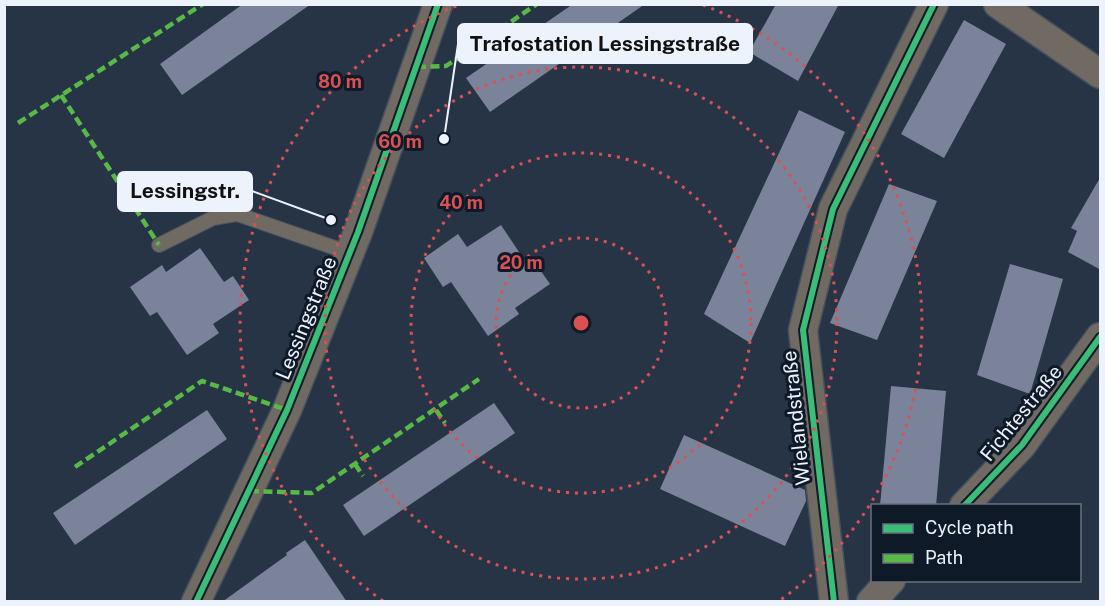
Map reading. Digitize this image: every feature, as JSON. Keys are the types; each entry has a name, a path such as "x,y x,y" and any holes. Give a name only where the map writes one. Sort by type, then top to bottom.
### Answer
{"street":[{"name":"Lessingstraße","path":"196,602 287,411 350,253 438,4"},
{"name":"Wielandstraße","path":"834,602 803,330 833,210 934,4"},
{"path":"998,4 1101,74"},
{"name":"Fichtestraße","path":"966,504 1022,445 1101,337"},
{"path":"871,602 889,582"}],"lane":[{"path":"159,245 213,218 237,214 350,253"}],"building":[{"path":"243,4 311,4 182,95 160,64"},
{"path":"573,4 645,4 490,112 466,78"},
{"path":"776,4 839,4 798,81 749,52"},
{"path":"964,20 1006,44 944,158 901,134"},
{"path":"799,110 845,132 750,343 704,314"},
{"path":"1101,176 1101,270 1068,252 1077,231 1071,228"},
{"path":"889,184 937,201 877,340 830,323"},
{"path":"501,225 525,261 531,257 550,284 515,308 519,314 488,336 451,282 443,287 424,258 458,234 467,247"},
{"path":"200,248 224,282 233,276 249,300 213,324 219,333 187,355 157,312 150,316 130,287 162,265 166,272"},
{"path":"1010,264 1063,279 1030,394 977,375"},
{"path":"891,386 946,391 936,504 880,504"},
{"path":"494,403 515,433 364,536 343,505"},
{"path":"207,410 227,439 75,545 53,513"},
{"path":"684,435 805,490 806,501 785,546 660,489"},
{"path":"305,540 347,602 222,602 287,555 286,553"}],"marked path":[{"path":"18,123 203,4"},
{"path":"417,67 446,66 537,4"},
{"path":"61,95 159,245"},
{"path":"250,491 312,493 479,379"},
{"path":"75,467 202,381 287,410"},
{"path":"436,410 445,423"},
{"path":"355,464 363,476"}],"cycle path":[{"path":"196,602 287,410 358,232 438,4"},
{"path":"834,602 803,330 833,209 934,4"},
{"path":"966,504 1022,445 1100,337"}],"place":[{"name":"Trafostation Lessingstraße","path":"444,139"},
{"name":"Lessingstr.","path":"331,220"}]}
